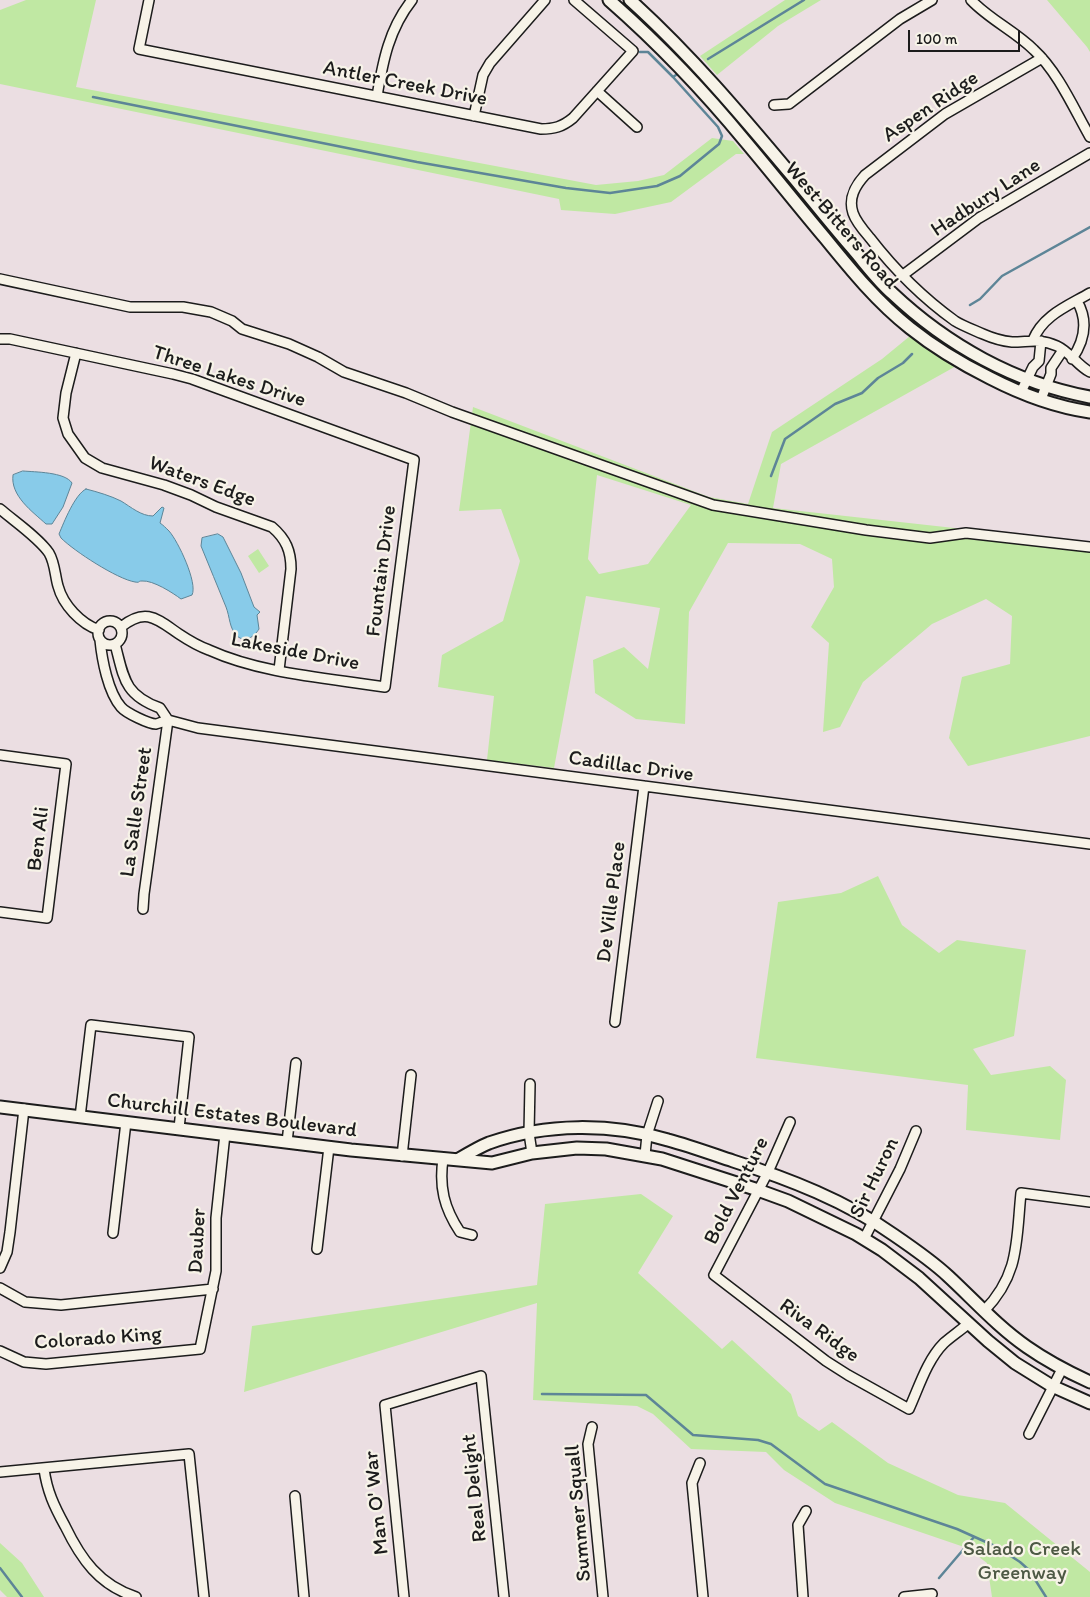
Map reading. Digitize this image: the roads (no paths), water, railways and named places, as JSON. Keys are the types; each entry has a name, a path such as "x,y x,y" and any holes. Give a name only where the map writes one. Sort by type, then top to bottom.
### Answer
{"street":[{"name":"Antler Creek Drive","path":"149,0 139,49 541,129 555,129 565,125 633,51 574,0"},
{"path":"377,96 387,46 398,19 412,0"},
{"path":"474,116 483,75 490,62 545,0"},
{"name":"West Bitters Road","path":"609,0 680,69 717,109 858,278 874,296 910,328 945,353 984,375 1041,399 1090,412"},
{"name":"West Bitters Road","path":"630,0 658,26 728,100 866,265 890,292 920,318 952,341 981,358 1026,379 1068,393 1090,397"},
{"path":"774,106 789,104 900,20 932,0"},
{"path":"971,0 1042,58 1090,137"},
{"name":"Aspen Ridge","path":"903,275 877,247 858,222 853,212 852,198 856,184 930,125 1042,58"},
{"path":"597,92 637,127"},
{"path":"717,109 728,100"},
{"name":"Hadbury Lane","path":"903,275 974,222 1090,153"},
{"path":"903,275 922,294 957,322 984,335 1003,341 1037,340 1060,348 1090,372"},
{"path":"0,279 130,307 183,307 211,312 232,320 242,329 289,344 318,357 344,372 713,505 866,530 930,538 966,532 1090,547"},
{"path":"1040,361 1037,329 1045,320 1090,293"},
{"path":"1072,359 1081,341 1085,320 1082,309 1077,301"},
{"path":"910,328 920,318"},
{"name":"Three Lakes Drive","path":"0,339 10,339 192,379 414,460"},
{"path":"1041,399 1051,368 1063,350"},
{"name":"Waters Edge","path":"76,353 66,393 63,418 68,434 85,458 102,468 164,485 216,507 272,527 287,545 291,557 291,569 278,670"},
{"path":"1021,392 1034,364 1045,361 1051,368"},
{"name":"Fountain Drive","path":"385,687 414,460"},
{"path":"0,509 49,553 63,600 69,609 83,621 99,630"},
{"name":"Lakeside Drive","path":"121,627 142,616 150,617 160,620 179,634 230,659 278,670 385,687"},
{"path":"108,621 116,622 121,627 121,638 115,644 128,687 142,700 160,708 168,720 155,724 134,716 122,708 102,659 99,630 102,624 108,621"},
{"path":"100,640 104,643 115,644"},
{"path":"109,679 123,675"},
{"path":"134,716 142,700"},
{"name":"Cadillac Drive","path":"168,720 207,729 1090,844"},
{"name":"La Salle Street","path":"144,909 144,894 168,720"},
{"name":"Ben Ali","path":"0,755 66,764 47,918 0,912"},
{"name":"De Ville Place","path":"614,1022 644,786"},
{"path":"80,1117 91,1025 189,1037 179,1128"},
{"path":"287,1142 296,1063"},
{"path":"402,1156 411,1075"},
{"path":"530,1084 528,1133 532,1153"},
{"path":"645,1155 647,1135 658,1101"},
{"name":"Churchill Estates Boulevard","path":"0,1107 402,1156 492,1163 532,1153 577,1148 606,1149 662,1159 788,1201 864,1240 919,1278 1015,1363 1052,1386 1090,1403"},
{"path":"0,1268 7,1252 24,1110"},
{"path":"113,1233 126,1122"},
{"name":"Bold Venture","path":"714,1274 768,1172 790,1122"},
{"name":"Churchill Estates Boulevard","path":"459,1159 488,1144 528,1133 577,1128 608,1129 667,1139 768,1172 837,1202 894,1234 932,1262 984,1311 1027,1347 1062,1369 1090,1382"},
{"name":"Sir Huron","path":"864,1240 900,1170 916,1131"},
{"name":"Dauber","path":"200,1349 216,1271 216,1218 225,1134"},
{"path":"317,1249 329,1147"},
{"path":"444,1159 441,1186 446,1209 460,1232 472,1235"},
{"path":"984,1311 999,1294 1012,1271 1021,1193 1090,1202"},
{"name":"Riva Ridge","path":"714,1274 826,1361 909,1409 934,1356 944,1344 969,1323"},
{"path":"0,1288 25,1302 61,1305 213,1290"},
{"name":"Colorado King","path":"0,1351 24,1362 46,1364 200,1349"},
{"path":"1030,1434 1062,1369"},
{"name":"Man O' War","path":"404,1597 385,1405 481,1376"},
{"name":"Real Delight","path":"481,1376 504,1597"},
{"name":"Summer Squall","path":"592,1427 588,1444 603,1597"},
{"path":"0,1472 190,1454 204,1597"},
{"path":"700,1463 692,1483 703,1597"},
{"path":"44,1469 46,1486 51,1499 80,1555 101,1579 119,1590 136,1597"},
{"path":"295,1496 304,1597"},
{"path":"803,1597 798,1526 806,1511"},
{"path":"904,1597 932,1594"}],"water":[{"path":"23,471 57,475 68,479 72,483 63,507 52,524 46,524 29,509 15,490 13,475"},
{"path":"86,489 117,499 140,513 149,516 153,516 162,507 164,508 160,523 173,536 182,552 190,572 193,589 192,595 181,599 168,590 147,581 135,582 127,580 85,557 61,538 59,534 70,509 78,496"},
{"path":"218,534 223,537 241,573 254,607 260,612 257,615 259,629 252,637 246,639 240,638 232,630 226,607 201,546 202,538"}],"waterway":[{"path":"708,59 804,0"},
{"path":"640,52 648,52 673,77"},
{"path":"93,97 417,162 566,188 610,193 657,186 680,176 719,144 722,136 718,127 673,77 676,75"},
{"path":"970,305 980,299 1002,276 1090,227"},
{"path":"771,476 785,439 835,404 862,393 878,378 903,363 912,354"},
{"path":"542,1394 646,1395 693,1435 758,1440 771,1444 825,1484 957,1529 997,1547 1029,1570 1046,1597"},
{"path":"939,1578 974,1537"},
{"path":"0,1568 22,1597"}],"park label":[{"name":"Salado Creek Greenway","path":"1022,1562"}]}
